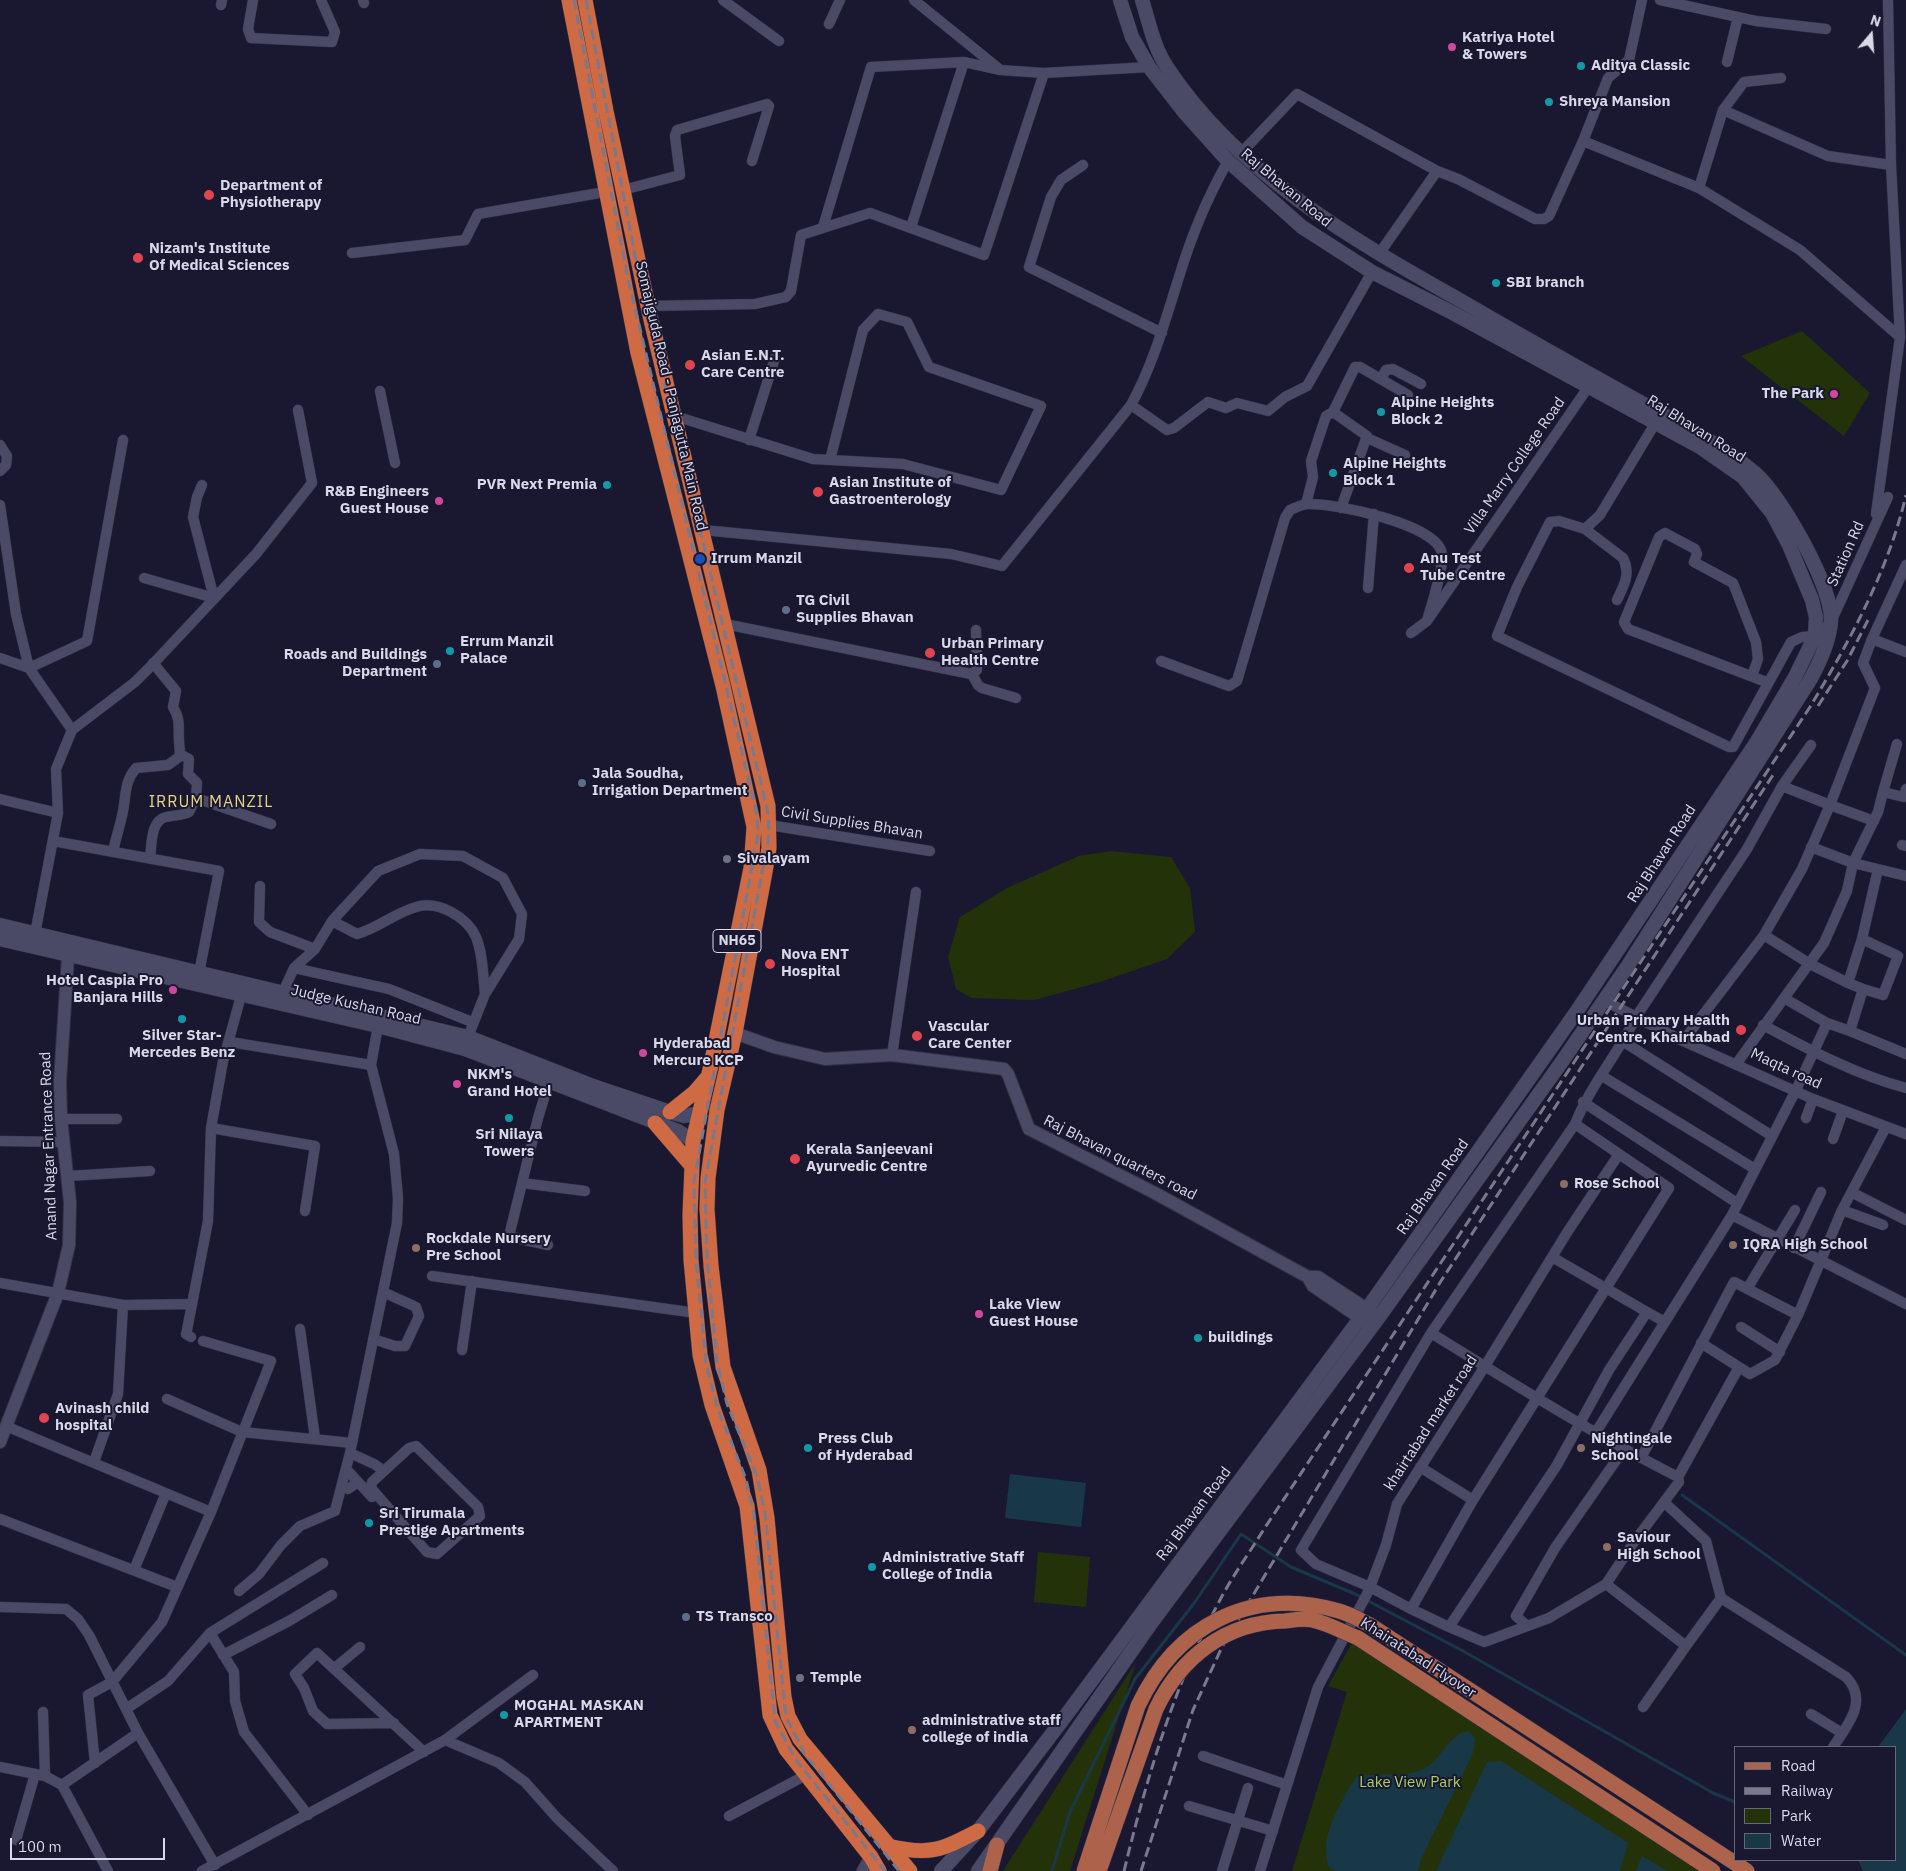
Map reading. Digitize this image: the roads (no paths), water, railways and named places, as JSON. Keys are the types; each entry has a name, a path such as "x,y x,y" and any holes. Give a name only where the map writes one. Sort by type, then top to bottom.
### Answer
{"highway":[{"name":"Somajiguda Road - Panjagutta Main Road","path":"569,0 638,353 672,480 754,827 751,868 709,1076 693,1141 690,1215 700,1355 712,1405 747,1506 770,1715 786,1749 806,1775 865,1867 879,1871"},
{"name":"Somajiguda Road - Panjagutta Main Road","path":"585,0 648,306 767,797 770,825 765,872 735,1033 717,1110 708,1178 707,1209 711,1266 723,1367 733,1401 759,1470 767,1518 784,1698 788,1716 800,1739 910,1871"},
{"path":"607,200 624,196"},
{"path":"739,760 758,759"},
{"path":"677,1114 709,1076"},
{"path":"655,1123 692,1166"},
{"path":"700,1355 720,1347"},
{"path":"888,1846 912,1852 943,1849 978,1831"}],"main road":[{"name":"Raj Bhavan Road","path":"941,1871 978,1831 1064,1718 1364,1313 1574,1015 1756,743 1795,677 1815,636 1816,616 1812,600 1789,545 1772,513 1743,477 1715,457 1656,422 1372,272 1302,227 1228,161 1184,112 1150,67 1132,38 1120,0"},
{"name":"Raj Bhavan Road","path":"978,1871 1152,1622 1376,1321 1628,967 1810,680 1822,655 1831,622 1828,599 1803,542 1790,519 1757,475 1702,437 1378,254 1300,201 1242,152 1204,113 1166,65 1142,0"},
{"name":"Judge Kushan Road","path":"0,925 468,1037 593,1086 677,1114"},
{"name":"Judge Kushan Road","path":"0,939 378,1026 465,1049 678,1131 693,1141"},
{"path":"677,1114 700,1113"},
{"path":"677,1114 686,1124 683,1129 678,1131"},
{"name":"Khairatabad Flyover","path":"1084,1871 1138,1706 1150,1680 1164,1662 1199,1630 1223,1616 1252,1607 1279,1603 1311,1605 1341,1611 1370,1625 1747,1871"},
{"name":"Khairatabad Flyover","path":"1099,1871 1156,1708 1164,1692 1182,1667 1219,1637 1253,1624 1262,1621 1311,1620 1358,1638 1713,1871"},
{"path":"990,1871 997,1845"}],"street":[{"path":"253,0 248,29 251,38 332,42 335,32 321,0"},
{"path":"723,0 779,41"},
{"path":"830,24 840,0"},
{"path":"914,0 1000,70"},
{"path":"1242,152 1297,94 1437,171 1458,179 1535,219 1544,219 1549,216 1583,141 1608,78 1629,60 1642,0"},
{"path":"1660,0 1756,21 1826,29"},
{"path":"1875,525 1900,337 1891,165 1888,0"},
{"path":"1727,62 1738,17"},
{"path":"911,228 964,62"},
{"path":"823,227 871,67 964,62 1000,70 1044,73 1150,67"},
{"path":"648,306 755,304 786,297 791,292 801,235 870,213 984,255 1044,73"},
{"path":"1699,188 1723,110 1744,82 1782,78"},
{"path":"624,196 680,176 675,136 677,130 767,104 769,106 752,160"},
{"path":"1723,110 1828,156 1891,165"},
{"path":"1583,141 1699,188 1800,250 1900,337"},
{"path":"703,530 951,554 1002,566 1131,405 1141,387 1162,333 1179,276 1210,194 1228,161"},
{"path":"1083,165 1062,180 1052,197 1029,267 1162,333"},
{"path":"1378,254 1437,171"},
{"path":"352,253 465,240 478,214 607,200"},
{"path":"1131,405 1168,430 1174,428 1208,402 1226,408 1237,403 1268,412 1285,396 1307,386 1372,272"},
{"path":"675,416 813,460 903,464 1001,490 1041,406 929,367 907,322 878,314 863,330 830,460"},
{"path":"749,440 775,358"},
{"path":"1306,504 1313,477 1311,460 1326,416 1333,412 1355,367 1360,367 1408,395"},
{"path":"1381,379 1386,370 1392,369 1421,384"},
{"name":"Villa Marry College Road","path":"1411,633 1427,621 1589,386"},
{"path":"380,391 395,463"},
{"path":"35,934 58,813 56,769 72,730 135,682 256,554 312,483 298,410"},
{"path":"1333,412 1367,434 1341,508"},
{"path":"1585,529 1600,514 1656,422"},
{"path":"1367,438 1405,455"},
{"path":"0,658 29,668 87,641 123,440"},
{"path":"0,446 8,456 6,466 0,471"},
{"path":"202,485 193,517 214,598"},
{"name":"Station Rd","path":"1831,622 1888,497"},
{"path":"1160,661 1229,686 1237,681 1285,518 1290,510 1306,504 1374,514 1419,532 1437,543 1442,554 1427,621"},
{"path":"0,505 16,614 29,668 72,730"},
{"path":"1368,588 1374,514"},
{"path":"1617,600 1627,576 1624,558 1585,529 1559,520 1550,522 1517,587 1497,636 1729,747 1733,747 1791,642 1802,637 1815,636 1831,622"},
{"path":"1752,676 1758,659 1756,642 1733,583 1694,562 1697,554 1695,548 1665,533 1659,537 1624,622 1628,629 1752,676 1769,682"},
{"path":"1683,1041 1764,934 1802,869 1830,805 1875,688 1863,663 1906,565"},
{"path":"144,578 214,598"},
{"path":"724,624 972,674 978,685 982,688 1016,698"},
{"path":"972,674 977,670 976,630"},
{"path":"1872,639 1906,652"},
{"path":"113,852 124,805 125,790 131,774 136,768 168,765 180,754 179,716 173,707 176,691 153,663"},
{"path":"1737,1063 1824,943 1847,891 1853,863 1874,820 1897,744"},
{"path":"1739,1367 1678,1477 1679,1482 1634,1542 1606,1584 1549,1618 1484,1642 1316,1564 1301,1550 1431,1333 1574,1124 1583,1102 1624,1042 1636,1017 1747,849 1782,786 1811,746"},
{"path":"150,858 154,827 158,821 164,817 189,812 196,798 197,783 188,774 189,759 180,754"},
{"path":"1782,786 1874,820"},
{"path":"1883,792 1904,797 1906,789"},
{"path":"196,798 271,824"},
{"path":"0,799 58,813"},
{"name":"Civil Supplies Bhavan","path":"770,825 930,851"},
{"path":"53,841 219,871 199,974"},
{"path":"1811,847 1853,863 1906,876"},
{"path":"283,992 294,968 315,949 332,921 378,871 420,854 463,856 503,878 522,914 519,939 485,994 472,1022 468,1037"},
{"path":"1848,983 1862,939 1878,870"},
{"path":"260,886 259,922 270,932 315,949"},
{"path":"892,1056 916,892"},
{"path":"332,921 356,934 373,929 416,906 434,906 454,912 476,936 485,994"},
{"path":"1764,934 1810,964 1848,983 1883,995 1902,955 1862,939"},
{"name":"Anand Nagar Entrance Road","path":"0,1442 8,1427 58,1293 69,1245 68,1176 61,1119 60,1082 68,956"},
{"path":"294,968 389,989 472,1022"},
{"path":"1850,1031 1863,988"},
{"path":"191,1337 186,1334 208,1221 211,1128 223,1061 230,1042 241,996"},
{"path":"1784,998 1827,1023 1906,1054"},
{"name":"Maqta road","path":"1603,1000 1683,1041 1737,1063 1813,1099 1906,1134"},
{"path":"1596,1432 1732,1215 1796,1090 1827,1023"},
{"path":"1763,1025 1812,1052 1892,1085 1906,1088"},
{"path":"238,1591 259,1574 281,1545 300,1526 335,1512 346,1469 397,1223 398,1198 394,1154 371,1065 378,1026"},
{"name":"Raj Bhavan quarters road","path":"735,1033 774,1047 825,1059 892,1056 1004,1069 1008,1074 1029,1130 1153,1192 1308,1277 1313,1286 1376,1321"},
{"path":"230,1042 371,1065"},
{"path":"1624,1042 1772,1136"},
{"path":"1602,1076 1755,1169"},
{"path":"548,1245 511,1237 510,1232 549,1082"},
{"path":"1806,1118 1813,1099"},
{"path":"1583,1102 1737,1203"},
{"path":"1833,1139 1843,1111"},
{"path":"61,1119 117,1120"},
{"path":"1411,1609 1473,1500 1635,1239 1669,1188 1574,1124"},
{"path":"1701,1343 1750,1374 1776,1360 1798,1315 1842,1210 1886,1127"},
{"path":"211,1128 315,1146 305,1210"},
{"path":"0,1141 64,1142"},
{"name":"khairtabad market road","path":"1260,1871 1318,1687 1369,1588 1386,1545 1397,1504 1619,1154"},
{"path":"68,1176 150,1171"},
{"path":"522,1183 585,1191"},
{"path":"1794,1248 1822,1192"},
{"path":"1852,1193 1906,1220"},
{"path":"1747,1289 1795,1210"},
{"path":"1842,1210 1883,1225"},
{"path":"1732,1215 1906,1304"},
{"path":"1552,1257 1665,1322"},
{"path":"432,1276 696,1313"},
{"path":"462,1350 472,1282"},
{"path":"1641,1458 1734,1282 1798,1315"},
{"path":"0,1283 123,1305 192,1304"},
{"path":"373,1339 395,1346 405,1346 418,1316 416,1308 382,1292"},
{"path":"94,1462 118,1394 123,1305"},
{"path":"1449,1627 1557,1465 1609,1370 1647,1312"},
{"path":"1741,1327 1780,1352"},
{"path":"300,1329 315,1438"},
{"path":"1431,1333 1624,1449 1678,1477"},
{"path":"96,1763 88,1695 112,1682 157,1631 211,1512 271,1361 203,1341"},
{"path":"167,1400 242,1432 315,1438 351,1448 384,1471"},
{"path":"8,1427 211,1512"},
{"path":"416,1446 478,1507 480,1516 437,1554 427,1552 371,1488 372,1482 384,1471 409,1448 416,1446"},
{"path":"1526,1625 1516,1616 1555,1548 1624,1449"},
{"path":"1420,1467 1473,1500"},
{"path":"346,1469 398,1524"},
{"path":"348,1489 358,1482"},
{"path":"134,1570 166,1493"},
{"path":"1664,1503 1706,1541 1721,1598 1846,1677 1853,1684 1857,1703 1856,1711 1834,1746"},
{"path":"0,1519 177,1587"},
{"path":"126,1709 168,1680 210,1633 323,1563"},
{"path":"1606,1584 1686,1646"},
{"path":"223,1654 290,1621 332,1594"},
{"path":"1643,1707 1721,1598"},
{"path":"0,1607 66,1610 78,1619 89,1635 138,1733 215,1865"},
{"path":"210,1633 234,1672 235,1701 244,1732 308,1815"},
{"path":"336,1668 360,1647"},
{"path":"394,1723 327,1724 313,1711 304,1688 295,1674 318,1653 336,1668 394,1723 424,1752"},
{"path":"202,1871 445,1740 533,1676"},
{"path":"16,1840 40,1775 43,1712"},
{"path":"1811,1714 1842,1733"},
{"path":"62,1785 138,1733"},
{"path":"445,1740 499,1763 526,1782 557,1818 613,1871"},
{"path":"1204,1756 1287,1785"},
{"path":"0,1767 40,1775 62,1785 108,1871"},
{"path":"729,1816 806,1775"},
{"path":"1222,1871 1248,1788"},
{"path":"1189,1806 1273,1831"}],"water":[{"path":"1010,1474 1086,1483 1081,1527 1005,1518"},
{"path":"1906,1709 1906,1871 1863,1871 1858,1861 1896,1861 1896,1746 1879,1746"},
{"path":"1468,1731 1475,1738 1473,1753 1421,1859 1418,1871 1336,1871 1329,1867 1326,1844 1329,1832 1338,1809 1356,1777 1405,1774 1421,1770 1434,1762 1455,1738"},
{"path":"1501,1761 1628,1843 1620,1871 1436,1871 1487,1762"},
{"path":"1642,1856 1667,1871 1636,1871"}],"waterway":[{"path":"1682,1495 1906,1655"},
{"path":"1052,1871 1070,1812 1135,1679 1195,1602 1241,1534 1291,1567 1355,1594 1463,1651 1713,1793 1734,1802"}],"railway":[{"path":"574,0 628,279 757,815 758,834 694,1181 696,1259 706,1363 717,1407 746,1479 754,1515 775,1721 796,1760 885,1871"},
{"path":"586,0 639,276 768,813 769,835 705,1182 707,1258 717,1362 727,1404 757,1476 765,1513 786,1717 805,1754 899,1871"},
{"path":"1124,1871 1152,1766 1175,1698 1204,1632 1225,1591 1264,1529 1810,707 1866,605 1889,551 1906,495"},
{"path":"1818,706 1847,661 1868,620"},
{"path":"1141,1871 1193,1710 1222,1647 1441,1281 1773,775"}],"place":[{"name":"Katriya Hotel & Towers","path":"1452,47"},
{"name":"Aditya Classic","path":"1581,66"},
{"name":"Shreya Mansion","path":"1549,102"},
{"name":"Department of Physiotherapy","path":"209,195"},
{"name":"Nizam's Institute Of Medical Sciences","path":"138,258"},
{"name":"SBI branch","path":"1496,283"},
{"name":"Asian E.N.T. Care Centre","path":"690,365"},
{"name":"The Park","path":"1834,394"},
{"name":"Alpine Heights Block 2","path":"1381,412"},
{"name":"Alpine Heights Block 1","path":"1333,473"},
{"name":"PVR Next Premia","path":"607,485"},
{"name":"Asian Institute of Gastroenterology","path":"818,492"},
{"name":"R&B Engineers Guest House","path":"439,501"},
{"name":"Irrum Manzil","path":"700,559"},
{"name":"Anu Test Tube Centre","path":"1409,568"},
{"name":"TG Civil Supplies Bhavan","path":"786,610"},
{"name":"Errum Manzil Palace","path":"450,651"},
{"name":"Urban Primary Health Centre","path":"930,653"},
{"name":"Roads and Buildings Department","path":"437,664"},
{"name":"Jala Soudha, Irrigation Department","path":"582,783"},
{"name":"Sivalayam","path":"727,859"},
{"name":"Nova ENT Hospital","path":"770,964"},
{"name":"Hotel Caspia Pro Banjara Hills","path":"173,990"},
{"name":"Silver Star- Mercedes Benz","path":"182,1019"},
{"name":"Urban Primary Health Centre, Khairtabad","path":"1741,1030"},
{"name":"Vascular Care Center","path":"917,1036"},
{"name":"Hyderabad Mercure KCP","path":"643,1053"},
{"name":"NKM's Grand Hotel","path":"457,1084"},
{"name":"Sri Nilaya Towers","path":"509,1118"},
{"name":"Kerala Sanjeevani Ayurvedic Centre","path":"795,1159"},
{"name":"Rose School","path":"1564,1184"},
{"name":"IQRA High School","path":"1733,1245"},
{"name":"Rockdale Nursery Pre School","path":"416,1248"},
{"name":"Lake View Guest House","path":"979,1314"},
{"name":"buildings","path":"1198,1338"},
{"name":"Avinash child hospital","path":"44,1418"},
{"name":"Press Club of Hyderabad","path":"808,1448"},
{"name":"Nightingale School","path":"1581,1448"},
{"name":"Sri Tirumala Prestige Apartments","path":"369,1523"},
{"name":"Saviour High School","path":"1607,1547"},
{"name":"Administrative Staff College of India","path":"872,1567"},
{"name":"TS Transco","path":"686,1617"},
{"name":"Temple","path":"800,1678"},
{"name":"MOGHAL MASKAN APARTMENT","path":"504,1715"},
{"name":"administrative staff college of india","path":"912,1730"}],"district":[{"name":"IRRUM MANZIL","path":"211,802"}],"park label":[{"name":"Lake View Park","path":"1410,1783"}]}
